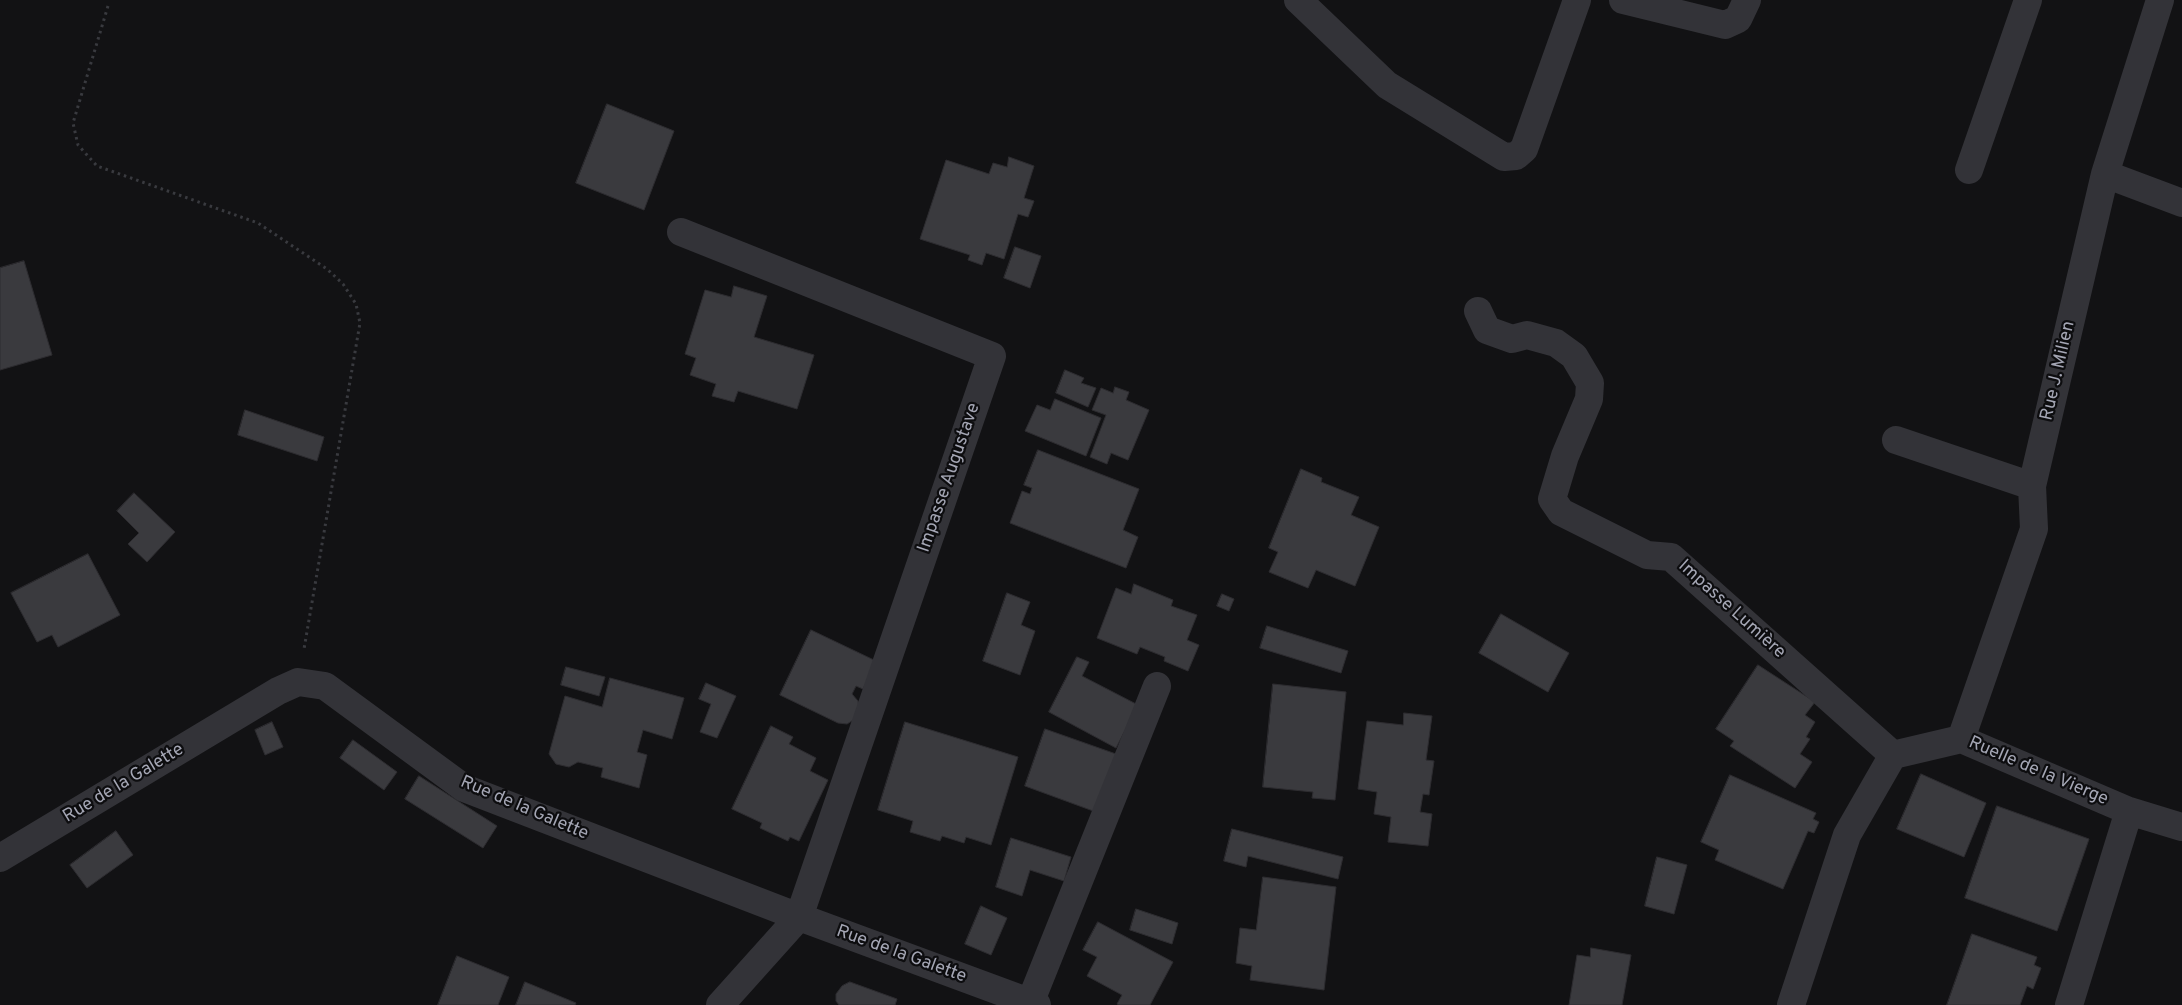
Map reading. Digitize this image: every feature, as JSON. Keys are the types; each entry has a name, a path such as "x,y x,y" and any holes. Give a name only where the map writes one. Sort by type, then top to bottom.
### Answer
{"street":[{"path":"1298,0 1387,85 1504,157 1516,156 1524,149 1576,0"},
{"path":"1623,0 1726,25 1738,19 1747,1"},
{"path":"1969,170 2028,0"},
{"name":"Rue J. Milien","path":"1961,739 2034,529 2032,486 2105,174 2160,0"},
{"path":"2105,174 2182,203"},
{"name":"Impasse Augustave","path":"680,232 992,356 799,917"},
{"name":"Impasse Lumière","path":"1478,311 1487,330 1512,339 1527,335 1556,343 1574,356 1590,383 1589,399 1565,456 1552,499 1561,512 1647,555 1671,557 1893,755"},
{"path":"1896,440 2032,486"},
{"name":"Rue de la Galette","path":"0,858 270,696 298,682 325,686 464,788 799,917 1033,1004"},
{"path":"1033,1004 1158,686"},
{"name":"Ruelle de la Vierge","path":"1893,755 1961,739 2129,811 2182,827"},
{"path":"1791,1005 1847,836 1893,755"},
{"path":"2069,1005 2129,811"},
{"path":"720,1005 799,917"}],"path":[{"path":"108,6 73,123 78,145 97,166 258,223 327,269 343,284 356,304 360,323 298,682"}],"building":[{"path":"607,104 674,131 644,210 576,183"},
{"path":"1009,157 1034,166 1024,198 1034,201 1028,217 1018,214 1004,259 986,253 982,265 968,260 970,255 920,239 946,160 989,174 993,163 1007,167"},
{"path":"1015,247 1041,256 1030,288 1004,278"},
{"path":"24,261 52,355 0,370 0,268"},
{"path":"734,286 767,296 754,337 814,355 797,409 738,391 734,402 712,396 716,384 690,375 696,358 685,354 705,290 731,297"},
{"path":"1065,370 1084,378 1081,383 1096,388 1088,407 1056,393"},
{"path":"1115,387 1129,392 1126,400 1149,410 1128,460 1111,453 1107,464 1090,457 1106,415 1092,410 1101,388 1113,393"},
{"path":"1055,399 1101,418 1086,456 1025,431 1037,405 1050,410"},
{"path":"245,410 324,437 317,461 238,435"},
{"path":"1038,450 1139,489 1123,530 1138,537 1126,568 1010,523 1022,491 1030,494 1032,488 1024,485"},
{"path":"1301,469 1322,478 1321,482 1359,497 1351,515 1379,527 1355,586 1316,570 1308,588 1269,572 1278,552 1269,548"},
{"path":"134,493 175,532 147,562 128,544 139,533 117,511"},
{"path":"88,554 120,615 58,647 52,635 37,642 11,593"},
{"path":"1134,584 1173,600 1171,606 1197,615 1187,640 1199,645 1188,671 1164,661 1165,657 1140,647 1137,654 1097,638 1116,588 1131,594"},
{"path":"1007,593 1030,602 1021,625 1035,631 1020,675 983,661"},
{"path":"1222,594 1234,599 1229,611 1217,606"},
{"path":"1501,614 1569,653 1548,692 1479,653"},
{"path":"1267,626 1348,651 1341,673 1260,648"},
{"path":"811,630 876,661 863,689 856,686 852,694 858,701 859,710 855,719 847,724 838,723 780,695"},
{"path":"1077,657 1089,662 1082,676 1138,705 1116,748 1049,712"},
{"path":"1758,665 1815,702 1805,715 1815,722 1806,737 1810,739 1800,754 1812,762 1795,788 1730,746 1734,741 1716,729"},
{"path":"566,667 605,677 599,696 561,685"},
{"path":"610,678 684,698 672,739 643,730 637,752 647,755 639,788 601,777 603,768 578,762 569,767 556,764 549,754 565,696 602,707"},
{"path":"706,683 736,696 717,738 700,732 711,704 699,699"},
{"path":"1273,684 1346,692 1335,800 1312,798 1313,792 1263,787"},
{"path":"1404,713 1432,716 1426,760 1434,761 1429,795 1423,794 1420,812 1432,814 1428,846 1388,842 1391,817 1374,814 1377,792 1358,789 1367,721 1403,725"},
{"path":"272,722 283,747 265,755 255,730"},
{"path":"905,722 1018,757 991,845 966,837 964,843 942,836 940,841 910,832 913,821 878,810"},
{"path":"771,726 793,737 789,744 816,758 810,771 828,780 799,841 790,837 788,841 760,828 762,823 732,809"},
{"path":"1045,729 1116,754 1096,812 1025,786"},
{"path":"353,740 397,772 384,790 340,758"},
{"path":"1921,774 1986,803 1964,857 1897,829"},
{"path":"1730,775 1816,813 1813,819 1819,822 1814,833 1808,831 1783,889 1715,860 1719,850 1701,842"},
{"path":"419,776 497,826 483,848 405,799"},
{"path":"1997,806 2089,839 2057,931 1965,898"},
{"path":"1232,829 1343,857 1338,879 1248,856 1246,867 1224,861"},
{"path":"116,831 133,855 87,888 70,865"},
{"path":"1011,838 1071,857 1064,881 1030,870 1022,896 996,887"},
{"path":"1657,857 1687,865 1674,914 1645,906"},
{"path":"1263,877 1336,887 1324,990 1250,980 1252,966 1236,963 1240,928 1256,930"},
{"path":"981,906 1007,918 991,955 965,944"},
{"path":"1136,909 1178,923 1172,944 1130,930"},
{"path":"1098,922 1173,962 1150,1005 1117,1004 1122,995 1087,976 1097,957 1083,950"},
{"path":"1972,934 2037,957 2034,965 2041,968 2033,989 2027,986 2020,1005 1947,1005"},
{"path":"1591,948 1631,955 1622,1005 1569,1005 1577,955 1590,957"},
{"path":"457,956 509,977 498,1005 438,1005"},
{"path":"525,982 576,1003 575,1005 516,1005"},
{"path":"850,982 897,999 895,1005 839,1005 836,1001 836,994 842,986"}]}
